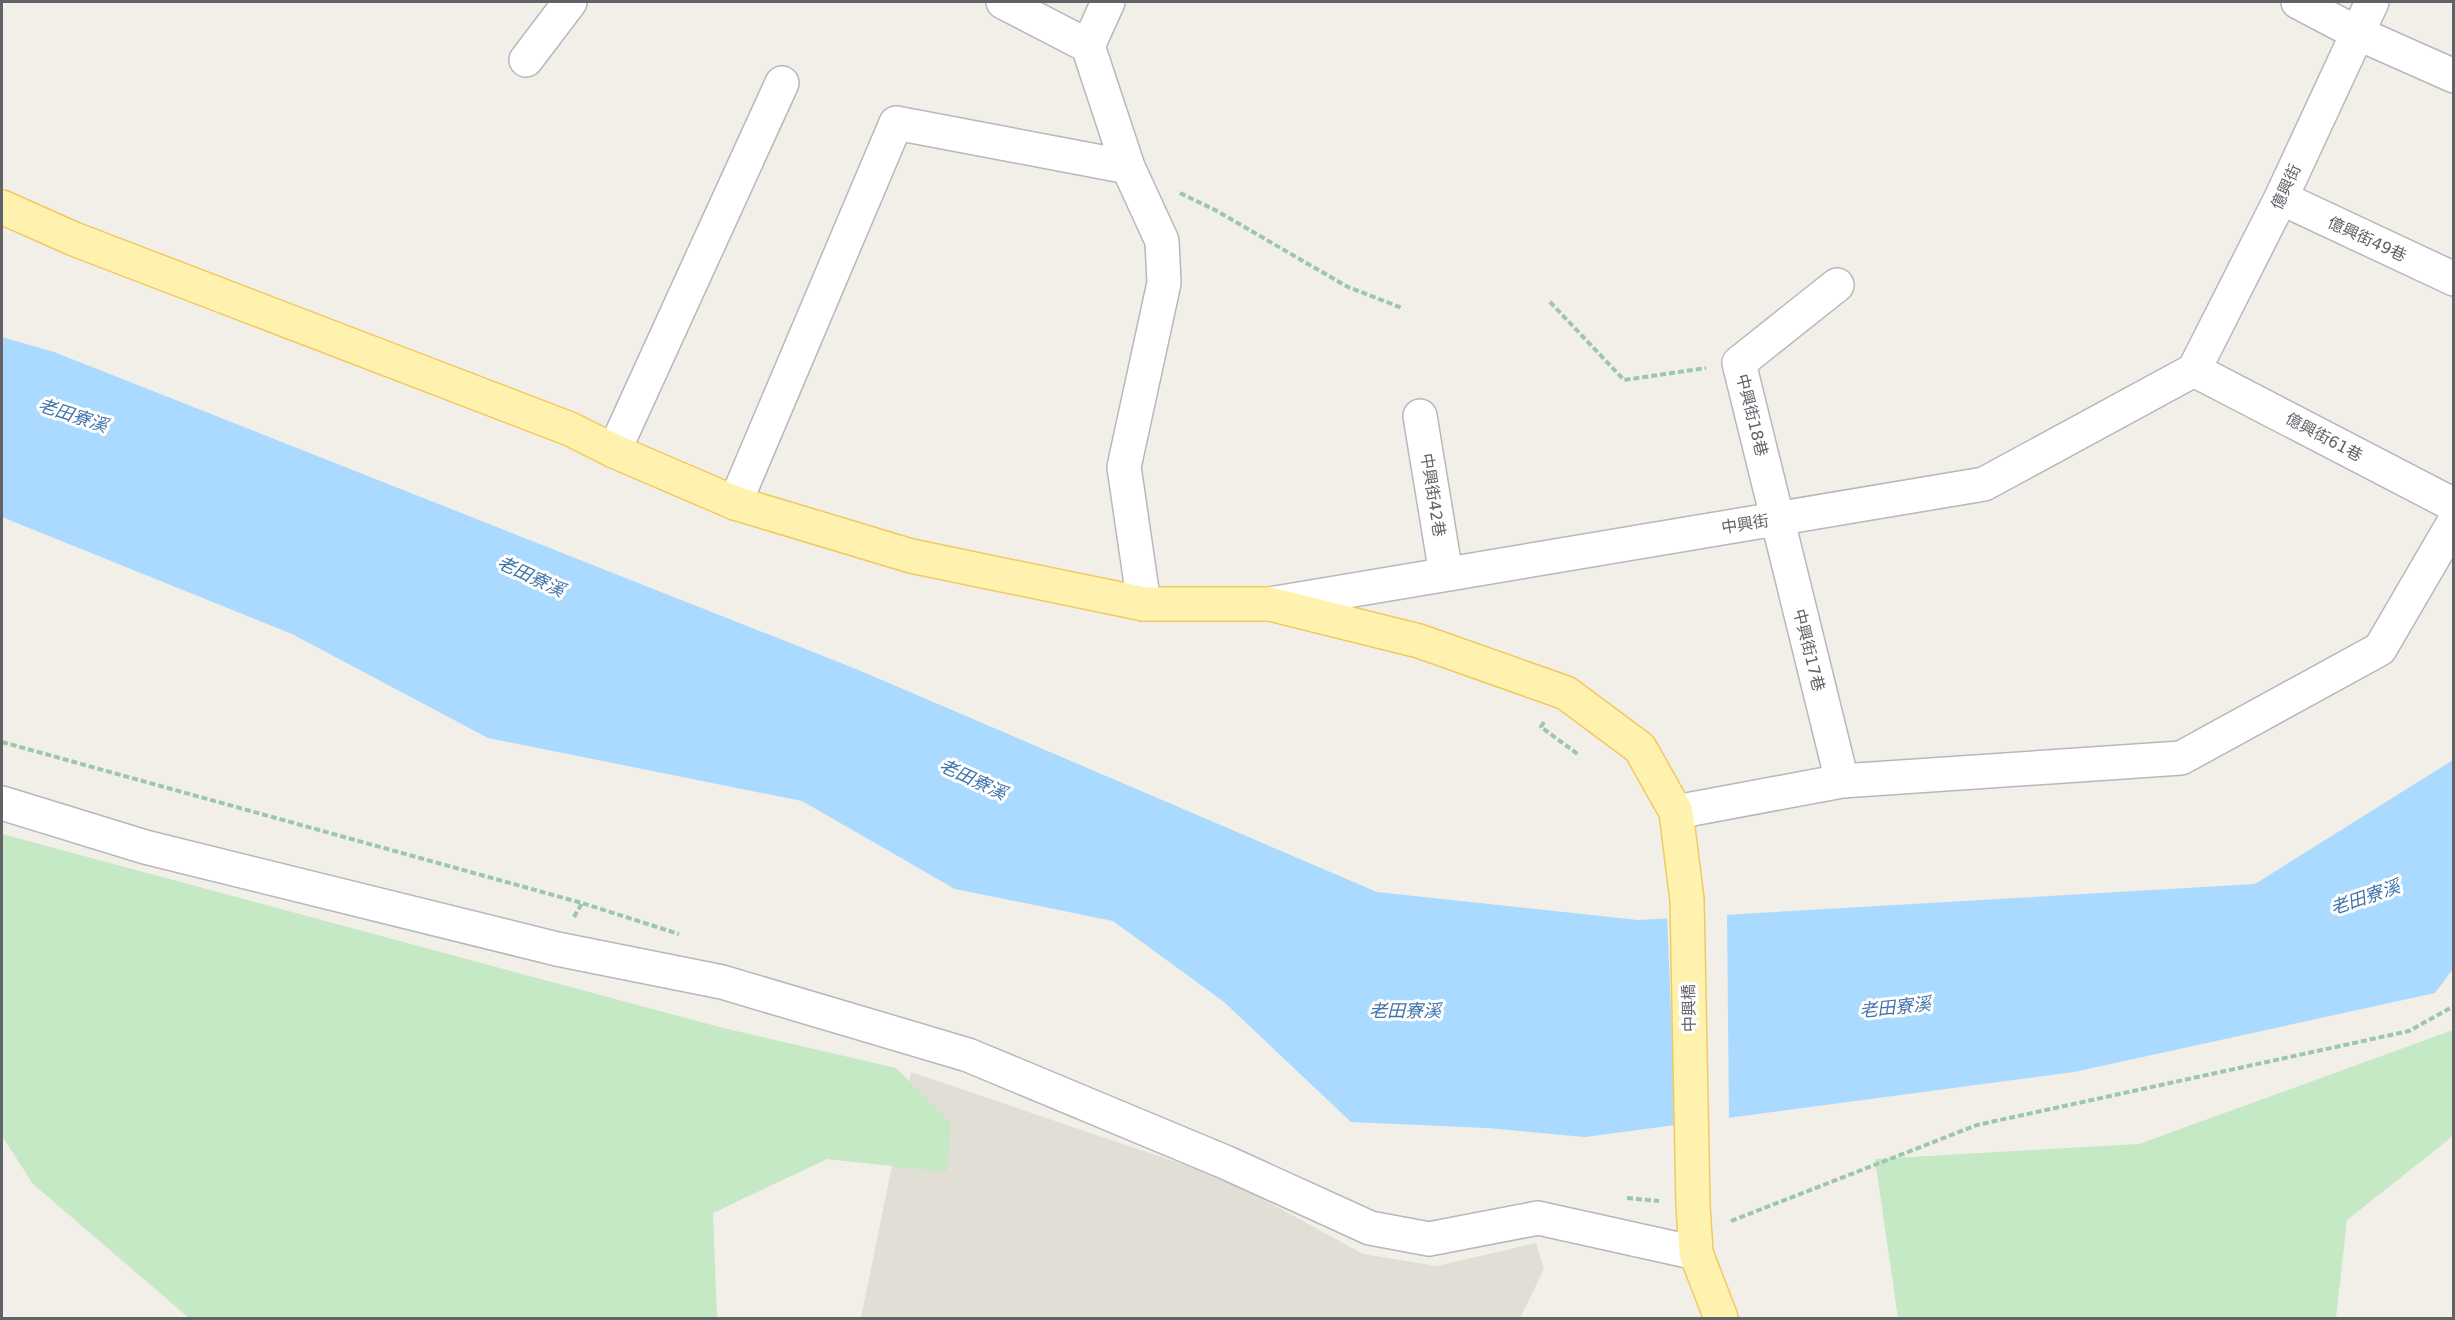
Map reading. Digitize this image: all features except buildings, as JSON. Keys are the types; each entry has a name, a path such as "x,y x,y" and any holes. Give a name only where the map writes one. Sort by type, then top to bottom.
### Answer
{"main road":[{"path":"2,207 74,239 570,429 614,451 735,503 911,556 1144,604 1270,604 1419,641 1566,693 1640,748 1676,812"},
{"name":"中興橋","path":"1676,812 1687,900 1695,1231 1720,1318"}],"street":[{"path":"526,60 570,2"},
{"path":"1003,2 1088,46"},
{"path":"1108,2 1088,46 1128,167 1162,241 1164,283 1124,467 1144,604"},
{"path":"2298,2 2357,33 2454,76"},
{"name":"億興街","path":"2194,370 2281,198 2372,2"},
{"path":"614,451 782,83"},
{"path":"735,503 896,123 1128,167"},
{"name":"億興街49巷","path":"2281,198 2454,279"},
{"name":"中興街18巷","path":"1777,519 1739,363 1837,285"},
{"name":"億興街61巷","path":"2194,370 2454,505"},
{"name":"中興街","path":"1270,604 1984,484 2194,370"},
{"name":"中興街42巷","path":"1420,416 1446,574"},
{"name":"中興街17巷","path":"1777,519 1842,781"},
{"path":"1676,812 1842,781 2181,758 2380,649 2454,522"},
{"path":"2,803 191,859 557,949 722,982 968,1055 1225,1162 1370,1228 1429,1239 1538,1218 1695,1231"}],"path":[{"path":"1176,191 1215,210 1348,287 1402,308"},
{"path":"1550,302 1624,381 1739,363"},
{"path":"1548,717 1541,727 1579,755"},
{"path":"1695,1231 1977,1125 2409,1031 2454,1006"}],"shaded area":[{"path":"911,1072 1226,1179 1363,1254 1437,1266 1536,1243 1544,1269 1520,1318 861,1318"}],"green space":[{"path":"2,834 723,1028 896,1068 951,1123 947,1172 827,1159 713,1213 717,1318 189,1318 33,1184 2,1136"},
{"path":"2453,1030 2453,1136 2347,1220 2336,1318 1898,1318 1875,1159 2139,1144"}],"water":[{"name":"老田寮溪","path":"2,337 54,352 856,669 1377,892 1638,920 2255,884 2453,760 2453,969 2435,993 2074,1072 1585,1137 1487,1128 1351,1122 1224,1002 1113,921 955,889 802,801 488,738 292,634 2,517"}],"pier":[{"path":"1727,912 1729,1121 1676,1128 1667,915"}]}
